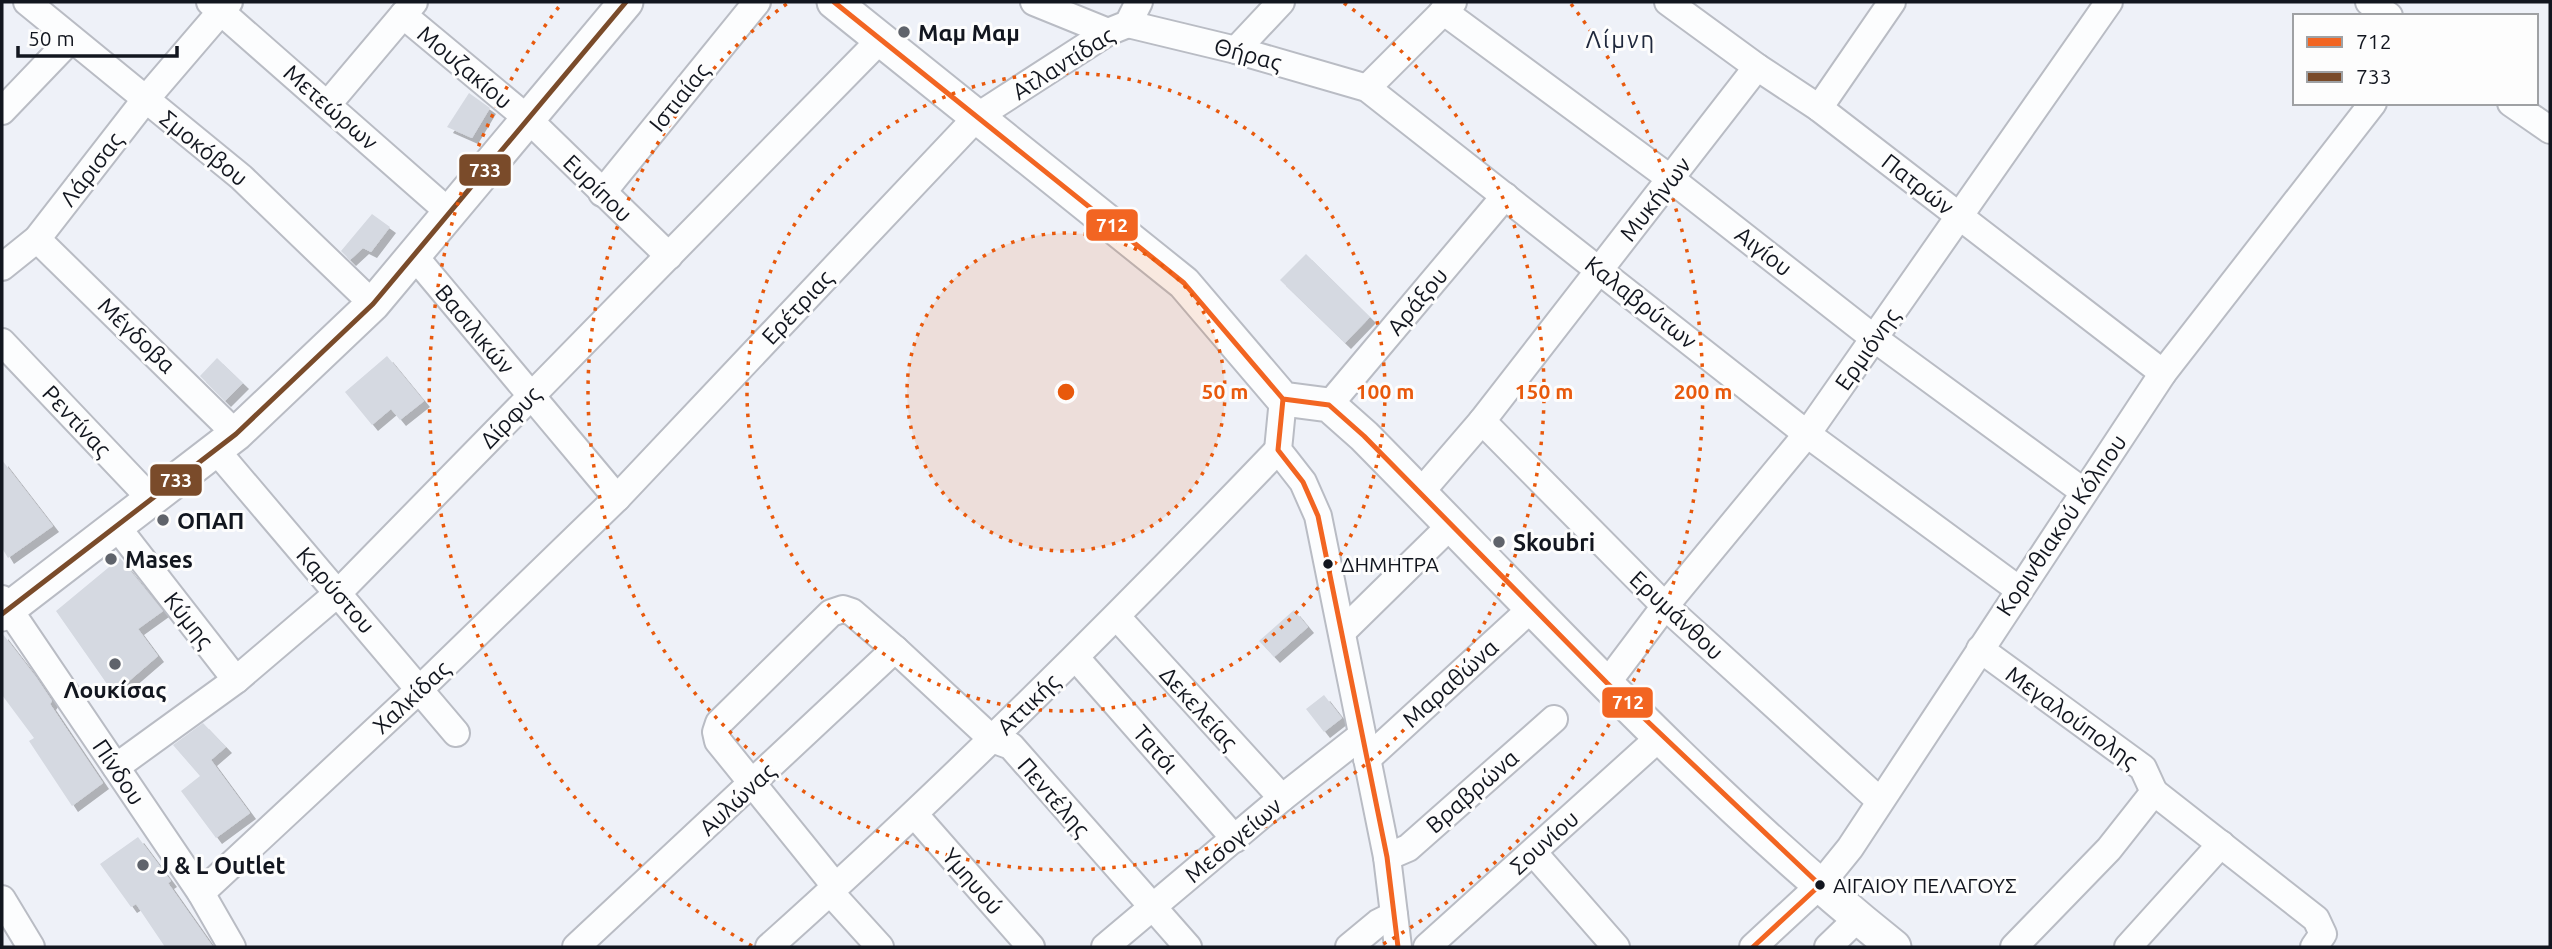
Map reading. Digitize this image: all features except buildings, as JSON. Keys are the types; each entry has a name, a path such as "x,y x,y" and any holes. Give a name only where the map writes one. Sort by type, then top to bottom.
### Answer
{"main road":[{"path":"4,607 117,527 226,441 373,304 626,2"},
{"path":"835,2 1184,284 1283,399 1329,405 1661,736 1819,885 1894,947"}],"street":[{"name":"Σμοκόβου","path":"27,2 241,177 373,304"},
{"name":"Ιστιαίας","path":"602,192 757,2"},
{"name":"Θήρας","path":"1034,2 1125,19 1367,88"},
{"path":"1236,50 1280,2"},
{"name":"Πατρών","path":"1668,2 1819,108 2162,373"},
{"path":"1819,108 1892,2"},
{"name":"Ερμιόνης","path":"1607,683 1665,607 1807,434 2109,2"},
{"path":"2369,2 2386,14"},
{"name":"Λάρισας","path":"2,267 37,239 220,5"},
{"name":"Μετεώρων","path":"220,5 450,213"},
{"path":"1367,88 1448,6"},
{"name":"Αιγίου","path":"1448,6 1875,339 2084,492"},
{"path":"328,104 409,8"},
{"name":"Μουζακίου","path":"409,8 527,120"},
{"name":"Ατλαντίδας","path":"978,116 1125,19"},
{"path":"2,111 71,39"},
{"name":"Δίρφυς","path":"116,767 236,680 338,593 881,39"},
{"name":"Μυκήνων","path":"1420,493 1482,421 1757,67"},
{"name":"Καλαβρύτων","path":"1367,88 1807,434 2018,589"},
{"name":"Κορινθιακού Κόλπου","path":"1753,947 1819,885 1850,848 2162,373 2371,105"},
{"path":"2514,105 2550,130"},
{"name":"Ερέτριας","path":"617,498 978,116"},
{"name":"Ευρίπου","path":"527,120 669,256"},
{"name":"Αράξου","path":"1329,405 1505,196"},
{"name":"Μέγδοβα","path":"37,239 226,441"},
{"name":"Βασιλικών","path":"415,257 617,498"},
{"name":"Ρεντίνας","path":"2,342 152,500"},
{"path":"1283,399 1278,450 1303,482 1318,516 1387,857 1398,947"},
{"name":"Ερυμάνθου","path":"1482,421 1665,607 1880,801"},
{"name":"Καρύστου","path":"226,441 338,593 421,688 456,733"},
{"name":"Αττικής","path":"769,947 915,815 1076,658 1278,450"},
{"name":"Χαλκίδας","path":"201,893 421,688 617,498"},
{"path":"1343,631 1451,525"},
{"name":"Κύμης","path":"117,527 236,680"},
{"name":"Πίνδου","path":"4,607 201,893 232,947"},
{"name":"Μαραθώνα","path":"1364,747 1533,607"},
{"name":"Πεντέλης","path":"753,785 718,741 716,732 719,723 831,613 842,609 852,612 992,739 1010,746 1188,947"},
{"name":"Δεκελείας","path":"1117,617 1282,798"},
{"name":"Αυλώνας","path":"578,947 895,649"},
{"name":"Μεγαλούπολης","path":"1980,649 2143,768 2154,792 2109,849 2014,947"},
{"name":"Τατόι","path":"1076,658 1235,839"},
{"name":"Βραβρώνα","path":"1387,857 1408,848 1554,719"},
{"name":"Σουνίου","path":"1427,947 1661,736"},
{"name":"Μεσογείων","path":"1105,947 1282,798 1364,747"},
{"path":"753,785 880,947"},
{"path":"2154,792 2316,919 2319,941"},
{"name":"Υμηυού","path":"915,815 1031,947"},
{"path":"2129,947 2221,844"},
{"path":"1532,852 1616,947"},
{"path":"2,899 20,944"},
{"path":"1349,947 1378,923 1394,915"},
{"path":"1828,947 1858,918"}],"transit line":[{"name":"733","path":"2,614 236,434 373,304 626,2"},
{"name":"712","path":"834,2 1184,283 1283,399 1329,405 1364,436 1607,683 1820,885 1753,947"},
{"name":"712","path":"1283,399 1278,450 1303,482 1318,516 1387,857 1398,947"}],"place":[{"name":"Μαμ Μαμ","path":"904,32"},
{"name":"ΟΠΑΠ","path":"163,520"},
{"name":"Skoubri","path":"1499,542"},
{"name":"Mases","path":"111,559"},
{"name":"ΔΗΜΗΤΡΑ","path":"1328,564"},
{"name":"Λουκίσας","path":"115,664"},
{"name":"J & L Outlet","path":"143,865"},
{"name":"ΑΙΓΑΙΟΥ ΠΕΛΑΓΟΥΣ","path":"1820,885"}],"district":[{"name":"Λίμνη","path":"1621,39"}]}
